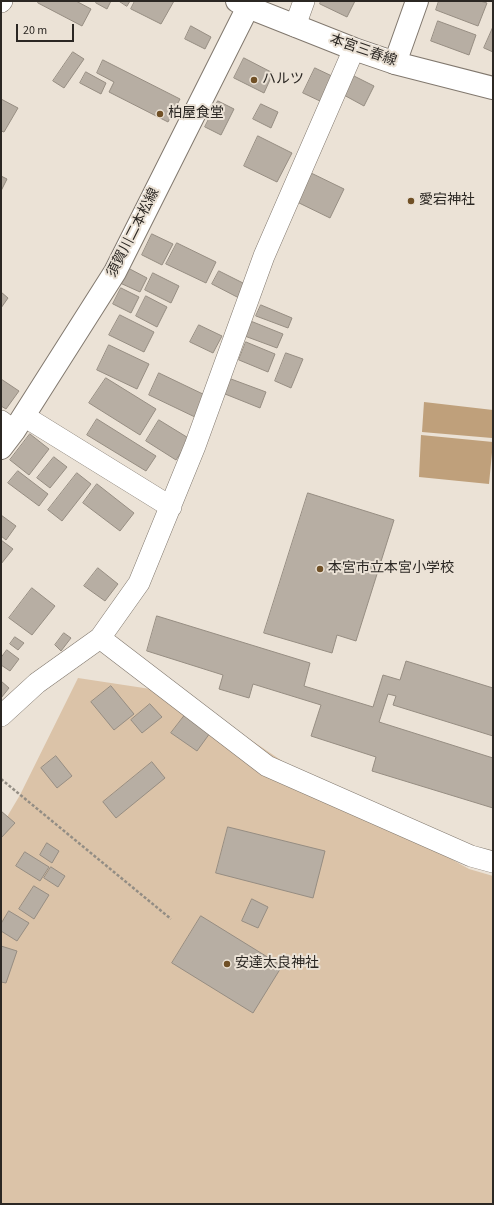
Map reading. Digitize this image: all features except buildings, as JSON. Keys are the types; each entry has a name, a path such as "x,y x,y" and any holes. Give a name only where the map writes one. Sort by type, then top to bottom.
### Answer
{"main road":[{"path":"395,63 417,1"},
{"name":"本宮三春線","path":"243,4 354,49 395,63 493,88"},
{"name":"須賀川二本松線","path":"1,448 13,422 115,272 243,4"}],"street":[{"path":"295,26 304,1"},
{"path":"1,716 37,683 100,638 139,583 196,446 264,256 354,49"},
{"path":"13,422 171,507"},
{"path":"100,638 267,766 471,856 493,862"}],"path":[{"path":"1,780 171,919"}],"shaded area":[{"path":"424,402 493,410 492,438 422,432"},
{"path":"421,435 493,442 489,484 419,477"},
{"path":"78,678 157,690 230,726 306,777 469,869 493,876 493,1204 1,1204 1,827 20,795"}],"place":[{"name":"ハルツ","path":"254,80"},
{"name":"柏屋食堂","path":"160,114"},
{"name":"愛宕神社","path":"411,201"},
{"name":"本宮市立本宮小学校","path":"320,569"},
{"name":"安達太良神社","path":"227,964"}]}
